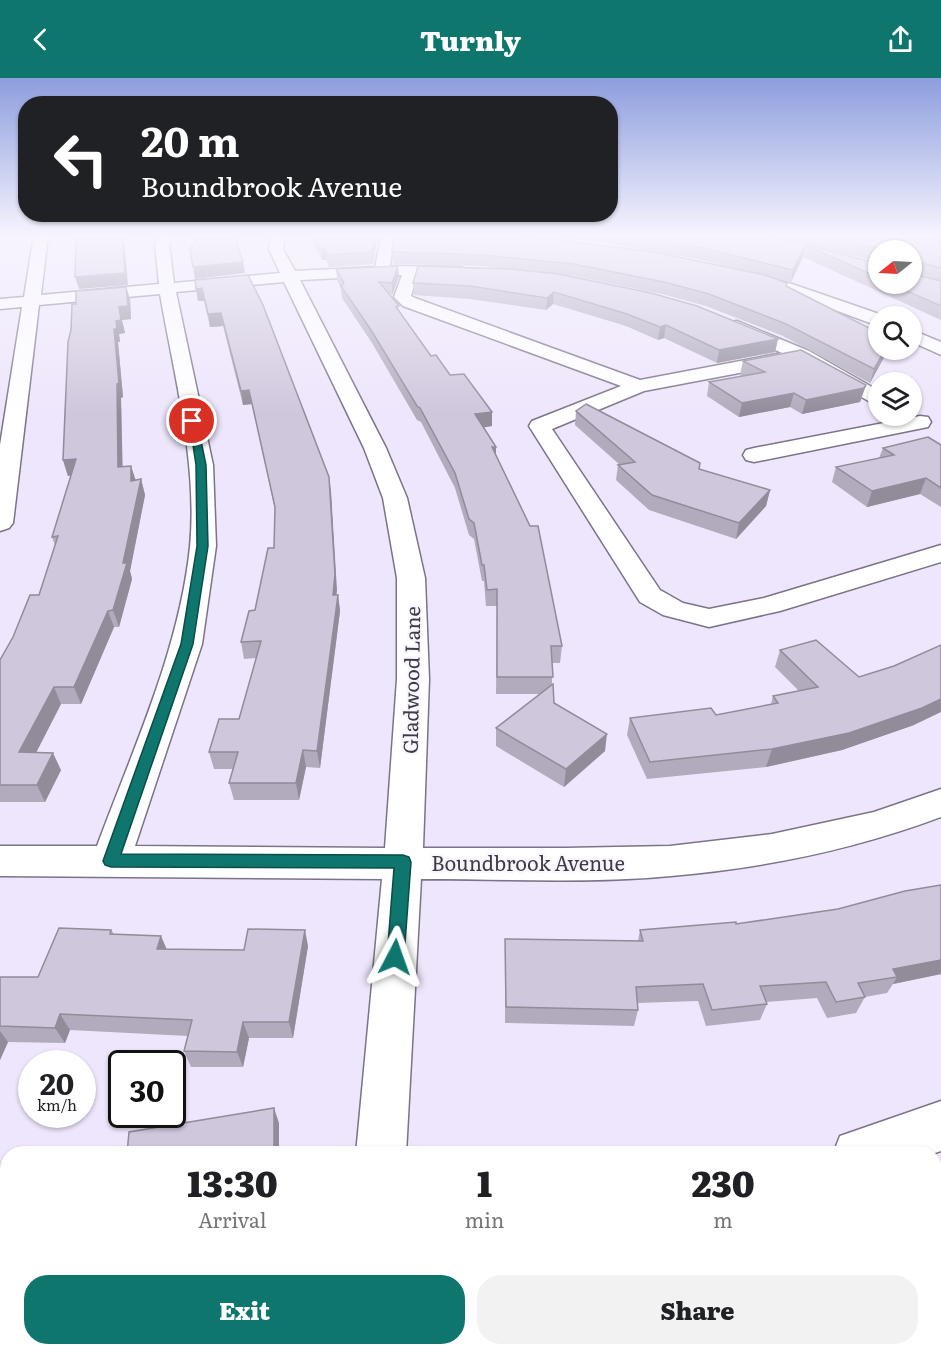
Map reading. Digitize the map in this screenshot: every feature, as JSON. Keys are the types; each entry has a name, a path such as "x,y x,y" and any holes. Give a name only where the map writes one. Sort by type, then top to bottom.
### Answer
{"street":[{"path":"0,523 34,295"},
{"path":"0,304 99,295"},
{"path":"111,861 187,644 203,546 201,465 168,295"},
{"name":"Gladwood Lane","path":"299,295 375,448 395,498 411,578 413,679 403,862 382,1146"},
{"path":"403,295 402,297 409,302 639,386"},
{"path":"808,295 868,316"},
{"path":"724,321 802,355 868,393"},
{"path":"922,339 941,348"},
{"path":"802,355 639,386 540,426 650,596 673,609 709,618 749,609 941,553"},
{"path":"922,423 941,434"},
{"path":"754,455 883,426"},
{"name":"Boundbrook Avenue","path":"0,861 565,864 670,861 772,849 877,826 941,804"},
{"path":"882,1146 941,1126"}],"building":[{"path":"76,295 127,295 128,306 119,307 121,320 116,321 117,329 114,329 119,383 117,384 118,467 131,466 131,481 141,479 123,563 127,563 113,610 108,611 74,687 54,687 19,752 53,753 37,785 0,785 0,660 13,637 30,595 39,595 58,536 52,537 76,459 63,460 68,342 72,304 76,304"},
{"path":"204,295 258,295 329,477 335,574 333,595 338,595 317,751 303,750 296,783 229,783 238,752 209,752 219,719 239,719 261,641 241,642 249,611 255,610 268,548 274,548 275,507 249,390 241,391 221,313 208,314"},
{"path":"347,295 390,295 431,356 436,355 450,375 464,374 492,412 475,414 496,447 492,447 530,526 538,526 562,646 551,646 553,677 497,677 497,589 487,590 484,565 482,565 474,523 469,519 455,473 420,408"},
{"path":"525,295 551,295 547,298"},
{"path":"563,295 657,295 697,306 778,339 719,350 666,325 660,327 627,314"},
{"path":"711,295 803,295 868,327 868,360 879,360 874,369 786,324"},
{"path":"915,295 941,295 941,306"},
{"path":"801,350 866,385 864,388 806,400 794,393 742,403 709,382 765,372 743,361"},
{"path":"586,404 700,463 699,469 770,490 739,523 652,495 618,465 635,462 576,411"},
{"path":"928,437 941,445 941,488 926,478 872,491 836,467 894,455 883,448"},
{"path":"816,640 859,677 894,666 941,645 941,699 922,708 849,733 772,749 650,762 630,718 711,708 716,715 778,703 773,696 818,687 780,650"},
{"path":"553,684 554,703 607,734 566,769 496,728"},
{"path":"941,885 941,960 893,969 897,977 858,983 865,997 836,1002 826,982 760,986 767,1004 712,1010 703,984 636,987 638,1010 506,1007 505,939 643,941 640,930 736,922 736,924 838,909 905,891"},
{"path":"59,928 111,930 110,934 161,936 157,949 244,950 248,929 305,930 289,1022 243,1022 237,1052 184,1050 192,1020 60,1014 55,1028 0,1026 0,977 38,977"},
{"path":"274,1108 274,1146 128,1146 129,1132 153,1128 186,1128 186,1123"}],"route":[{"path":"192,421 201,465 203,546 187,644 111,861 403,862 395,957"}]}
